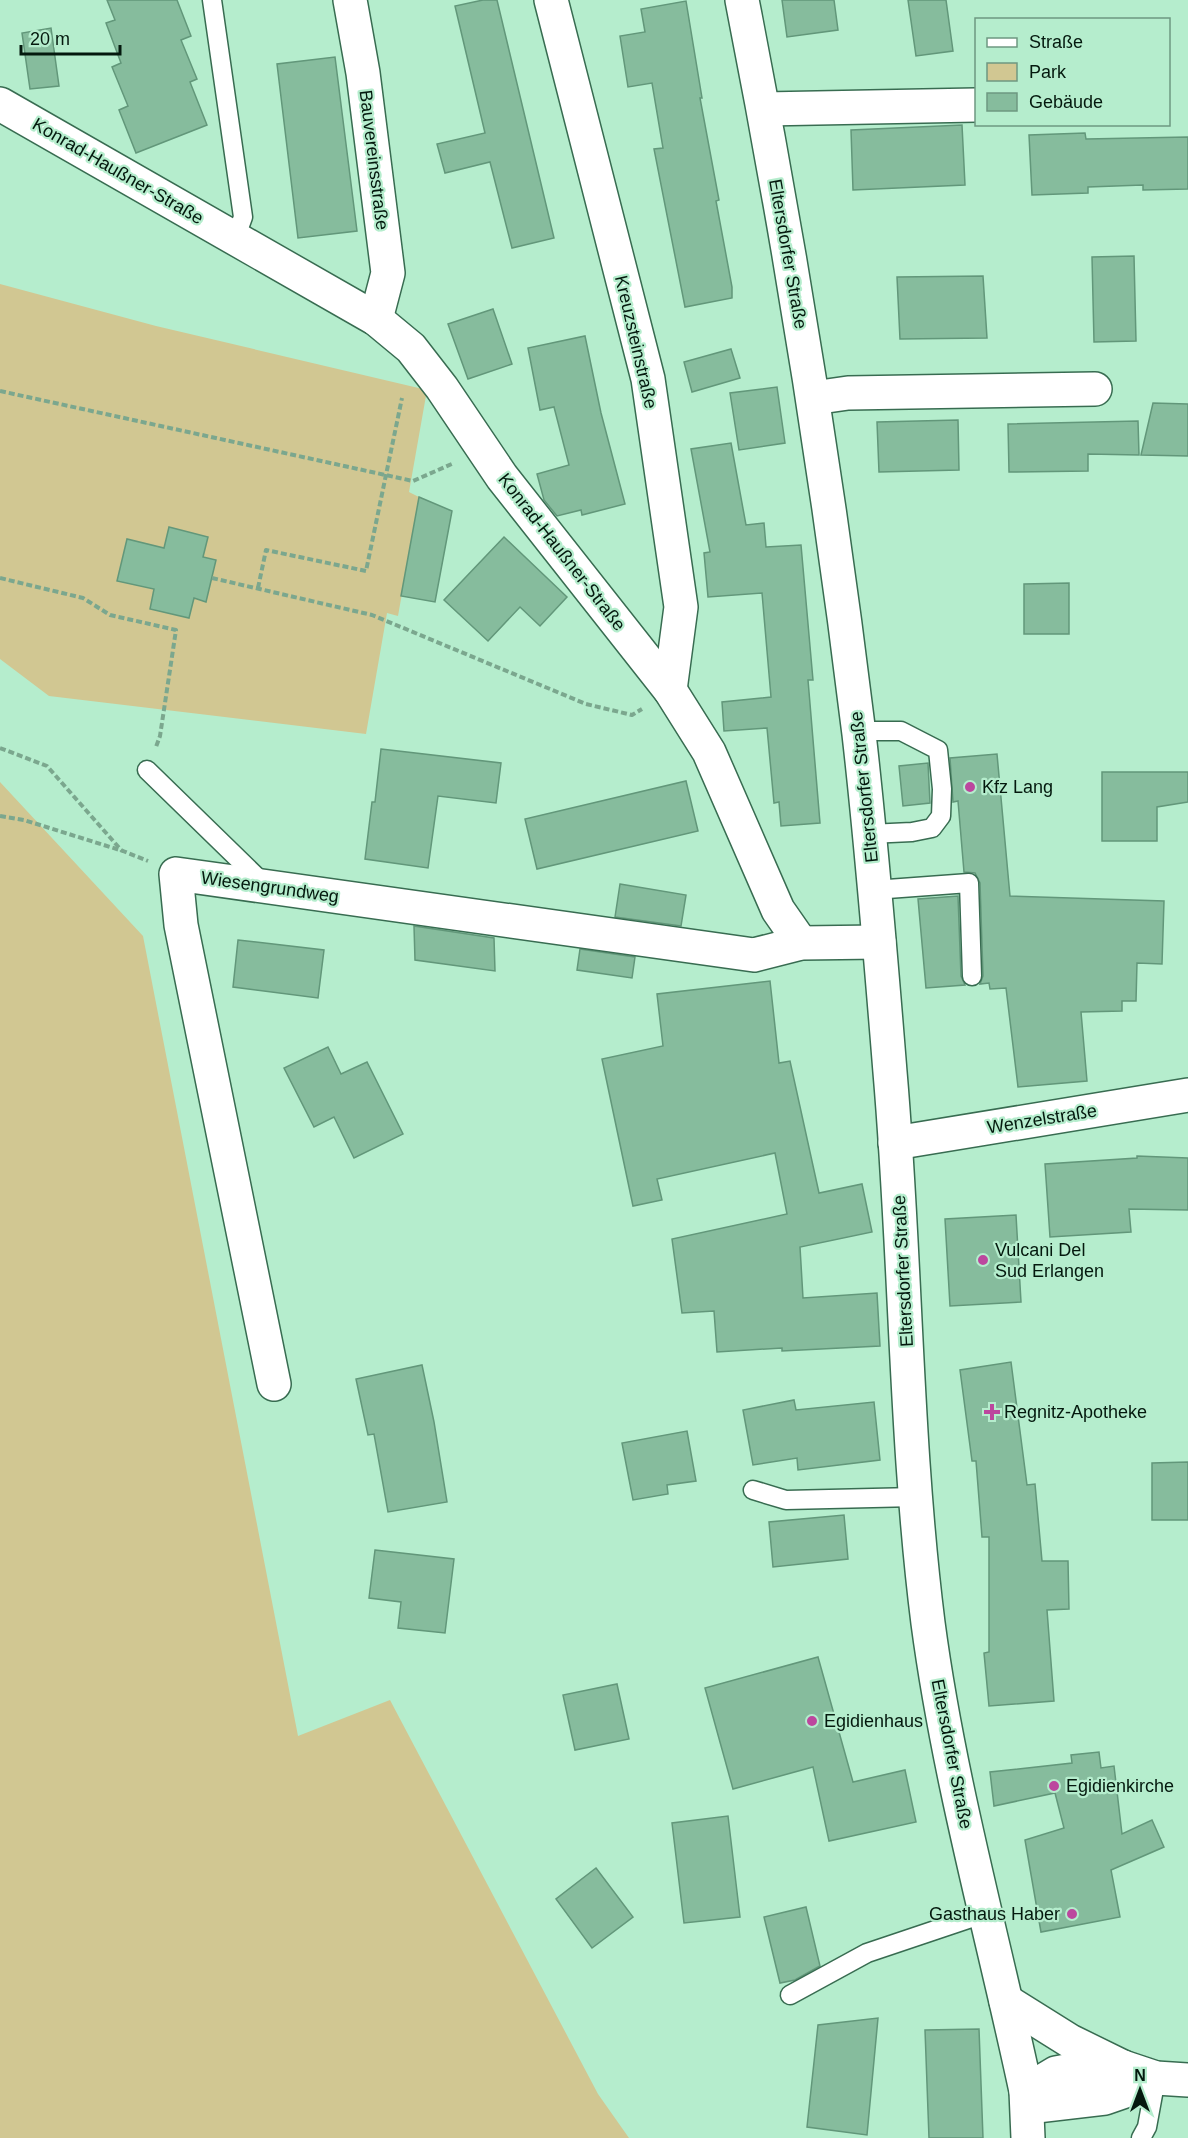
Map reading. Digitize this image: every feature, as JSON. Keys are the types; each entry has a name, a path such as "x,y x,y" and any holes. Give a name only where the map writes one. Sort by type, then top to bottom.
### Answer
{"street":[{"name":"Bauvereinsstraße","path":"350,0 363,73 388,273 376,319"},
{"name":"Kreuzsteinstraße","path":"551,0 648,379 681,607 670,690"},
{"name":"Eltersdorfer Straße","path":"742,0 764,109 813,398 858,731 879,942 895,1143 916,1497 928,1622 939,1698 962,1812 1006,2001 1027,2112"},
{"name":"Konrad-Haußner-Straße","path":"0,104 376,319 411,348 442,388 502,477 670,690 709,752 778,910 801,943"},
{"path":"764,109 975,105"},
{"path":"813,398 848,393 1095,389"},
{"name":"Wiesengrundweg","path":"274,1384 181,925 176,874 754,955 801,943 879,942"},
{"name":"Wenzelstraße","path":"895,1143 1188,1095"},
{"path":"1006,2001 1070,2041 1123,2067 1156,2078 1188,2080"},
{"path":"1027,2112 1056,2073 1123,2067"},
{"path":"1027,2112 1105,2098 1131,2090 1156,2078"}],"lane":[{"path":"212,0 243,218 236,238"},
{"path":"858,731 901,731 938,750 942,789 941,816 932,828 912,832 869,834"},
{"path":"147,770 266,887"},
{"path":"874,890 969,883 972,976"},
{"path":"753,1490 786,1500 916,1497"},
{"path":"790,1995 867,1953 986,1913"},
{"path":"1141,2138 1148,2127 1156,2078"}],"path":[{"path":"0,391 413,481 485,450"},
{"path":"258,588 266,550 366,571 402,398"},
{"path":"0,578 83,598 110,615 176,630 160,736 147,770"},
{"path":"212,578 372,615 586,704 633,715 670,690"},
{"path":"0,748 47,766 123,851"},
{"path":"0,816 24,819 123,851 176,874"}],"green space":[{"path":"0,284 156,326 427,390 409,492 419,497 398,616 387,613 366,734 49,696 0,659"},
{"path":"0,782 143,936 298,1736 390,1700 598,2094 629,2138 0,2138"}],"building":[{"path":"107,0 177,0 191,36 181,40 197,79 190,82 207,125 136,153 119,110 128,106 112,67 121,63 106,23 115,20"},
{"path":"483,0 497,0 554,238 512,248 490,162 445,173 437,144 485,133 455,6"},
{"path":"782,0 834,0 838,30 787,37"},
{"path":"908,0 946,0 953,51 916,56"},
{"path":"686,1 702,98 700,98 719,200 716,201 732,298 685,307 654,149 663,148 652,83 628,87 620,36 645,32 641,9"},
{"path":"51,28 59,86 30,89 22,33"},
{"path":"335,57 357,231 298,238 277,64"},
{"path":"962,125 965,185 853,190 851,130"},
{"path":"1085,133 1086,139 1188,137 1188,189 1143,190 1143,185 1088,187 1088,193 1032,195 1029,135"},
{"path":"1134,256 1136,341 1094,342 1092,257"},
{"path":"983,276 987,338 900,339 897,277"},
{"path":"493,309 512,364 468,379 448,324"},
{"path":"585,336 601,413 625,504 582,515 581,510 557,516 544,500 537,474 569,465 554,407 540,410 528,348"},
{"path":"731,349 740,378 692,392 684,362"},
{"path":"777,387 785,443 739,450 730,393"},
{"path":"1153,403 1188,404 1188,456 1141,455"},
{"path":"958,420 959,470 879,472 877,422"},
{"path":"1138,421 1139,455 1088,454 1088,471 1009,472 1008,424"},
{"path":"731,443 746,525 764,523 766,547 801,545 813,680 808,680 820,823 781,826 779,802 774,803 767,728 724,731 722,702 771,697 762,593 708,597 704,553 710,552 691,449"},
{"path":"419,497 452,511 435,602 401,596"},
{"path":"169,527 208,537 203,557 216,560 206,602 194,598 189,618 150,609 154,589 117,581 127,539 164,548"},
{"path":"504,537 567,597 540,626 520,607 488,641 444,600"},
{"path":"1069,583 1069,634 1024,634 1024,584"},
{"path":"381,749 501,763 496,803 438,796 428,868 365,859"},
{"path":"997,754 1010,896 1164,901 1162,964 1137,963 1136,1001 1122,1001 1122,1011 1081,1012 1087,1081 1018,1087 1006,988 990,989 989,983 980,984 983,976 980,883 975,873 964,872 958,801 953,802 950,758"},
{"path":"928,763 930,803 903,806 899,766"},
{"path":"1102,772 1188,772 1188,802 1157,807 1157,841 1102,841"},
{"path":"686,781 698,831 537,869 525,819"},
{"path":"620,884 686,895 681,926 615,917"},
{"path":"958,896 961,976 965,985 926,988 918,899"},
{"path":"414,926 494,938 495,971 415,960"},
{"path":"238,940 324,950 318,998 233,987"},
{"path":"580,949 635,957 632,978 577,970"},
{"path":"770,981 779,1063 790,1061 819,1193 862,1184 872,1232 800,1247 803,1298 877,1293 880,1346 717,1352 714,1311 682,1313 672,1239 787,1214 775,1153 657,1179 662,1200 633,1206 602,1059 663,1046 657,994"},
{"path":"328,1047 341,1074 367,1062 403,1134 354,1158 334,1117 314,1127 284,1068"},
{"path":"1137,1156 1188,1158 1188,1210 1129,1209 1131,1232 1050,1237 1045,1164 1137,1158"},
{"name":"Vulcani Del Sud Erlangen","path":"1016,1215 1021,1302 950,1306 945,1219"},
{"path":"1011,1362 1027,1485 1035,1484 1042,1561 1068,1561 1069,1609 1047,1610 1054,1701 989,1706 984,1653 989,1652 989,1537 982,1537 976,1461 972,1461 960,1370"},
{"path":"422,1365 447,1502 388,1512 374,1434 368,1435 356,1379"},
{"path":"794,1400 796,1410 874,1402 880,1460 798,1470 797,1458 753,1465 743,1410"},
{"path":"687,1431 696,1481 667,1485 668,1494 633,1500 622,1443"},
{"path":"1188,1462 1188,1520 1152,1520 1152,1463"},
{"path":"844,1515 848,1559 773,1567 769,1522"},
{"path":"375,1550 454,1559 445,1633 398,1628 401,1602 369,1598"},
{"name":"Egidienhaus","path":"818,1657 853,1782 905,1770 916,1822 829,1841 813,1767 733,1789 705,1688"},
{"path":"617,1684 629,1739 575,1750 563,1695"},
{"path":"1099,1752 1101,1768 1114,1766 1122,1834 1152,1820 1164,1847 1111,1870 1120,1917 1041,1932 1025,1840 1064,1828 1055,1793 994,1806 990,1772 1072,1763 1071,1755"},
{"path":"728,1816 740,1917 684,1923 672,1823"},
{"path":"596,1868 633,1917 592,1948 556,1899"},
{"path":"806,1907 820,1966 795,1980 780,1983 764,1917"},
{"path":"878,2018 867,2135 807,2127 818,2025"},
{"path":"979,2029 983,2138 929,2138 925,2030"}],"place":[{"name":"Kfz Lang","path":"970,787"},
{"name":"Vulcani Del Sud Erlangen","path":"983,1260"},
{"name":"Regnitz-Apotheke","path":"992,1412"},
{"name":"Egidienhaus","path":"812,1721"},
{"name":"Egidienkirche","path":"1054,1786"},
{"name":"Gasthaus Haber","path":"1072,1914"}]}
